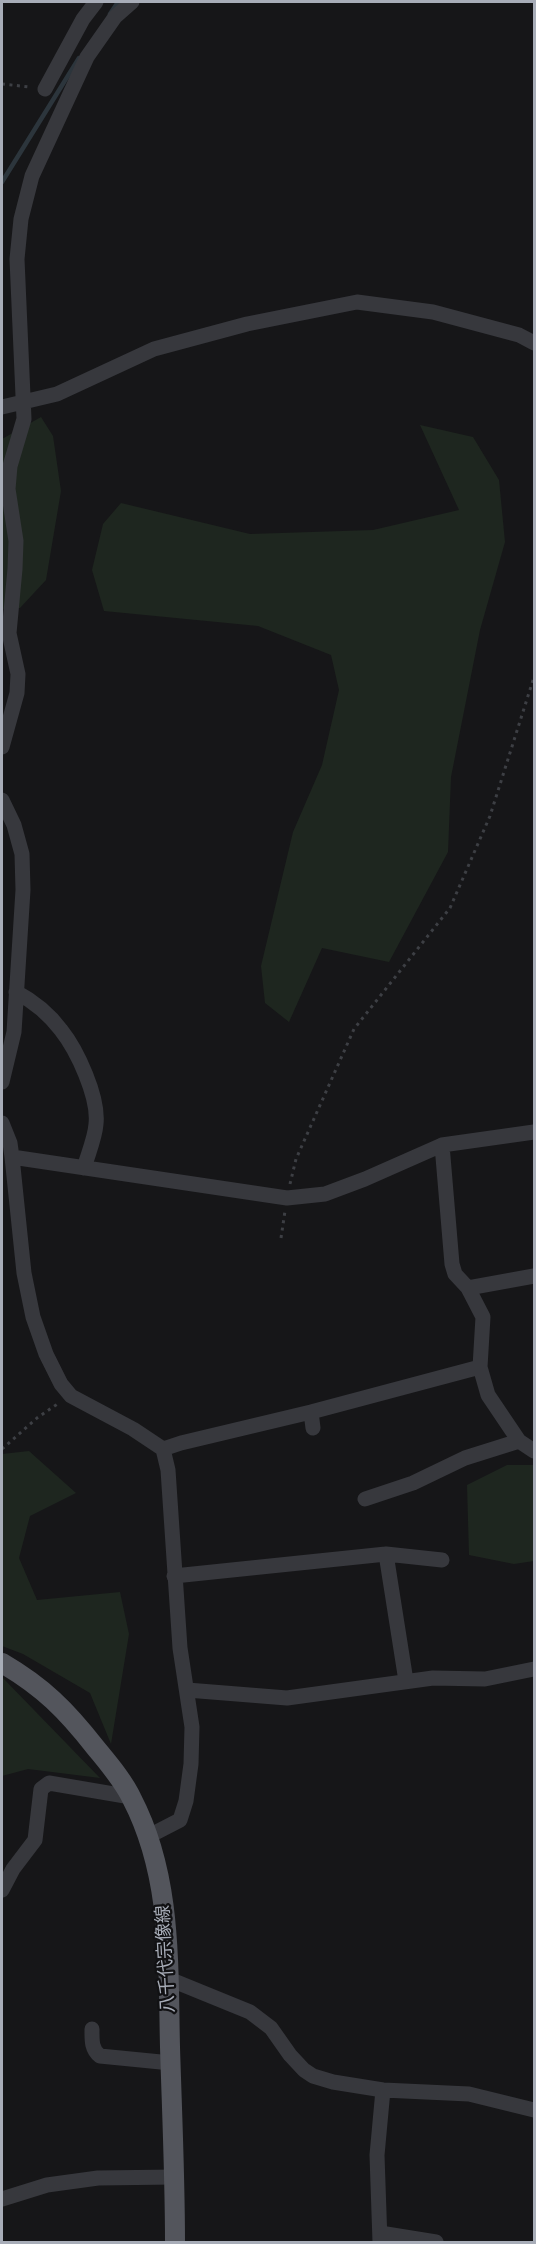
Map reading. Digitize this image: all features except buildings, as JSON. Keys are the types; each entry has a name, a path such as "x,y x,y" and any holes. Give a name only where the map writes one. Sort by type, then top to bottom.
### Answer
{"main road":[{"name":"八千代宗像線","path":"2,1663 31,1681 65,1710 107,1762 131,1797 149,1836 168,1932 175,2242"}],"street":[{"path":"45,89 83,19 96,2"},
{"path":"2,747 17,693 18,674 9,633 16,541 8,489 10,466 24,419 17,259 21,219 32,176 87,57 115,17 132,2"},
{"path":"2,407 57,394 154,349 247,324 357,302 433,312 519,334 534,343"},
{"path":"2,800 14,825 22,854 23,890 14,1032 2,1082"},
{"path":"16,992 33,1001 61,1030 76,1053 92,1092 96,1123 84,1168"},
{"path":"2,1123 24,1273 33,1317 46,1354 61,1384 71,1396 133,1429 163,1449 168,1470 180,1648 192,1727 191,1764 186,1801 180,1820 149,1836"},
{"path":"8,1152 84,1168 287,1198 325,1194 442,1145 534,1132"},
{"path":"442,1145 452,1264 455,1274 468,1288 483,1317 480,1367 488,1395 519,1441 534,1452"},
{"path":"468,1288 534,1276"},
{"path":"163,1449 480,1367"},
{"path":"310,1412 313,1428"},
{"path":"365,1499 413,1483 465,1458 519,1441"},
{"path":"174,1576 386,1554 442,1560"},
{"path":"386,1554 406,1681"},
{"path":"187,1690 286,1698 433,1678 485,1679 534,1669"},
{"path":"2,1890 13,1869 35,1840 41,1789 49,1783 131,1797"},
{"path":"169,1979 250,2012 271,2028 290,2055 313,2076 333,2082 383,2090 469,2094 534,2110"},
{"path":"92,2029 93,2047 100,2056 171,2063"},
{"path":"383,2090 377,2155 380,2238 436,2242"},
{"path":"2,2199 47,2185 98,2178 175,2177"}],"path":[{"path":"281,1238 296,1160 354,1029 450,908 490,816 534,677"},
{"path":"2,1449 37,1418 71,1396"}],"shaded area":[{"path":"41,417 53,436 61,491 46,580 20,608 2,609 2,439"},
{"path":"420,425 473,437 499,480 505,542 480,630 451,777 448,852 389,962 322,948 289,1022 265,1003 261,966 293,832 322,765 339,690 331,655 258,626 104,611 92,570 103,524 121,503 250,534 373,530 459,510"},
{"path":"29,1451 76,1493 30,1516 19,1558 37,1600 120,1592 129,1634 111,1744 90,1693 23,1654 2,1646 2,1454"},
{"path":"507,1465 534,1465 534,1561 514,1564 469,1555 467,1485"},
{"path":"2,1677 100,1778 28,1769 2,1776"}],"waterway":[{"path":"110,14 118,2"},
{"path":"2,182 79,58"}]}
